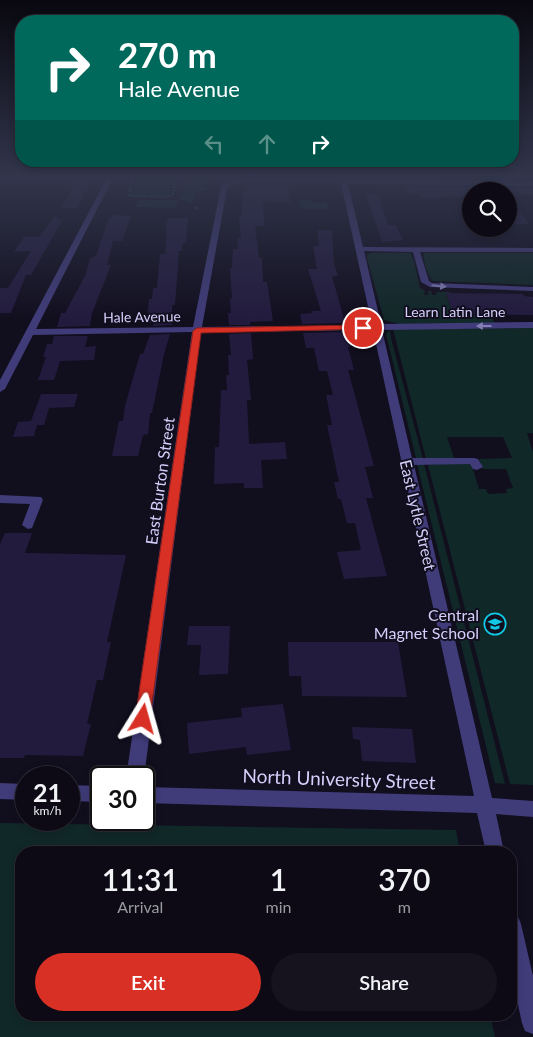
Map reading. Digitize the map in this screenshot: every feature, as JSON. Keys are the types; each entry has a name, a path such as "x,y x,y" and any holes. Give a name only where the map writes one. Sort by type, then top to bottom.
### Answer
{"street":[{"path":"0,389 86,224"},
{"name":"East Burton Street","path":"136,766 197,331 217,224"},
{"name":"East Lytle Street","path":"354,224 406,462 495,846"},
{"path":"360,249 533,250"},
{"path":"416,249 425,282 430,286 533,289"},
{"name":"Learn Latin Lane","path":"376,327 533,325"},
{"name":"Hale Avenue","path":"29,332 376,327"},
{"path":"406,462 474,461 477,467"},
{"path":"0,499 37,500 28,525"},
{"path":"0,791 15,792"},
{"name":"North University Street","path":"155,795 454,803 533,809"},
{"path":"517,951 533,1023"}],"green space":[{"path":"372,253 410,253 414,261 420,288 425,291 424,295 429,295 428,291 431,291 432,295 437,295 436,292 452,292 446,294 453,314 490,315 495,323 399,324 384,320 367,258 367,255"},
{"path":"424,253 533,253 533,285 433,281 426,268"},
{"name":"Central Magnet School","path":"533,328 533,433 527,433 533,452 533,785 510,784 428,465 471,463 479,489 486,489 488,494 507,493 506,489 513,488 506,469 483,469 479,459 512,458 503,437 447,437 454,458 426,459 393,329"},
{"path":"390,330 423,459 416,458 386,334"},
{"path":"417,464 424,464 505,784 495,783"},
{"path":"0,823 15,823 15,831 80,831 80,824 90,824 90,831 155,831 155,825 456,830 459,846 15,846 15,1021 491,1021 495,1037 0,1037"}],"building":[{"path":"49,224 60,224 31,275 26,275 11,313 0,313 0,288 8,288 31,251 14,252 24,237 39,237"},
{"path":"107,224 128,224 122,241 113,241 107,265 111,265 92,313 90,326 57,327 61,313 65,313 86,274 90,258 96,256"},
{"path":"166,224 187,224 186,243 182,243 182,251 179,251 175,305 172,305 172,325 153,326 154,323 147,323 149,299 152,299 153,288 157,288 160,254 165,254 167,230 165,230"},
{"path":"240,224 265,224 265,226 255,226 259,258 262,258 263,282 267,282 273,321 250,322 250,325 229,325 228,313 231,313 230,299 232,298 230,268 232,268 233,249 238,249 237,238 241,238"},
{"path":"376,224 396,225 403,240 382,242"},
{"path":"317,230 332,230 334,264 338,276 332,276 344,323 302,324 300,314 321,311 308,269 317,269 313,246 319,246"},
{"path":"446,293 523,294 524,296 533,297 533,315 453,314"},
{"path":"346,332 354,370 348,370 374,466 365,467 373,498 366,498 387,576 344,579 337,552 361,550 355,523 347,523 341,499 338,499 334,482 339,482 327,425 332,425 326,395 333,395 327,371 319,371 314,348 306,348 303,333"},
{"path":"251,333 253,359 247,360 251,400 247,400 249,444 285,442 287,459 261,460 263,488 244,488 244,483 214,484 215,447 219,447 221,390 227,390 226,375 229,375 228,355 231,355 229,334"},
{"path":"170,334 152,413 150,413 148,434 143,435 138,456 112,456 119,421 123,421 125,406 140,354 143,354 150,335"},
{"path":"54,336 88,336 85,347 96,346 94,360 60,361 54,380 38,380 46,357 43,357 47,344 52,344"},
{"path":"41,394 78,394 74,407 49,408 44,425 37,425 34,436 13,437 18,422 31,421"},
{"path":"5,533 32,533 25,553 126,555 107,642 111,642 103,680 97,680 87,724 91,724 83,756 25,755 24,758 0,758 0,544"},
{"path":"189,626 230,626 228,674 199,675 201,645 187,645"},
{"path":"288,642 398,642 407,697 302,696 301,676 289,676"},
{"path":"283,704 291,750 247,755 246,747 189,754 187,723 242,717 241,708"},
{"path":"352,727 412,729 416,763 362,761 360,740 353,739"}],"place":[{"name":"Central Magnet School","path":"495,624"}],"route":[{"path":"143,719 197,331 363,328"}]}
